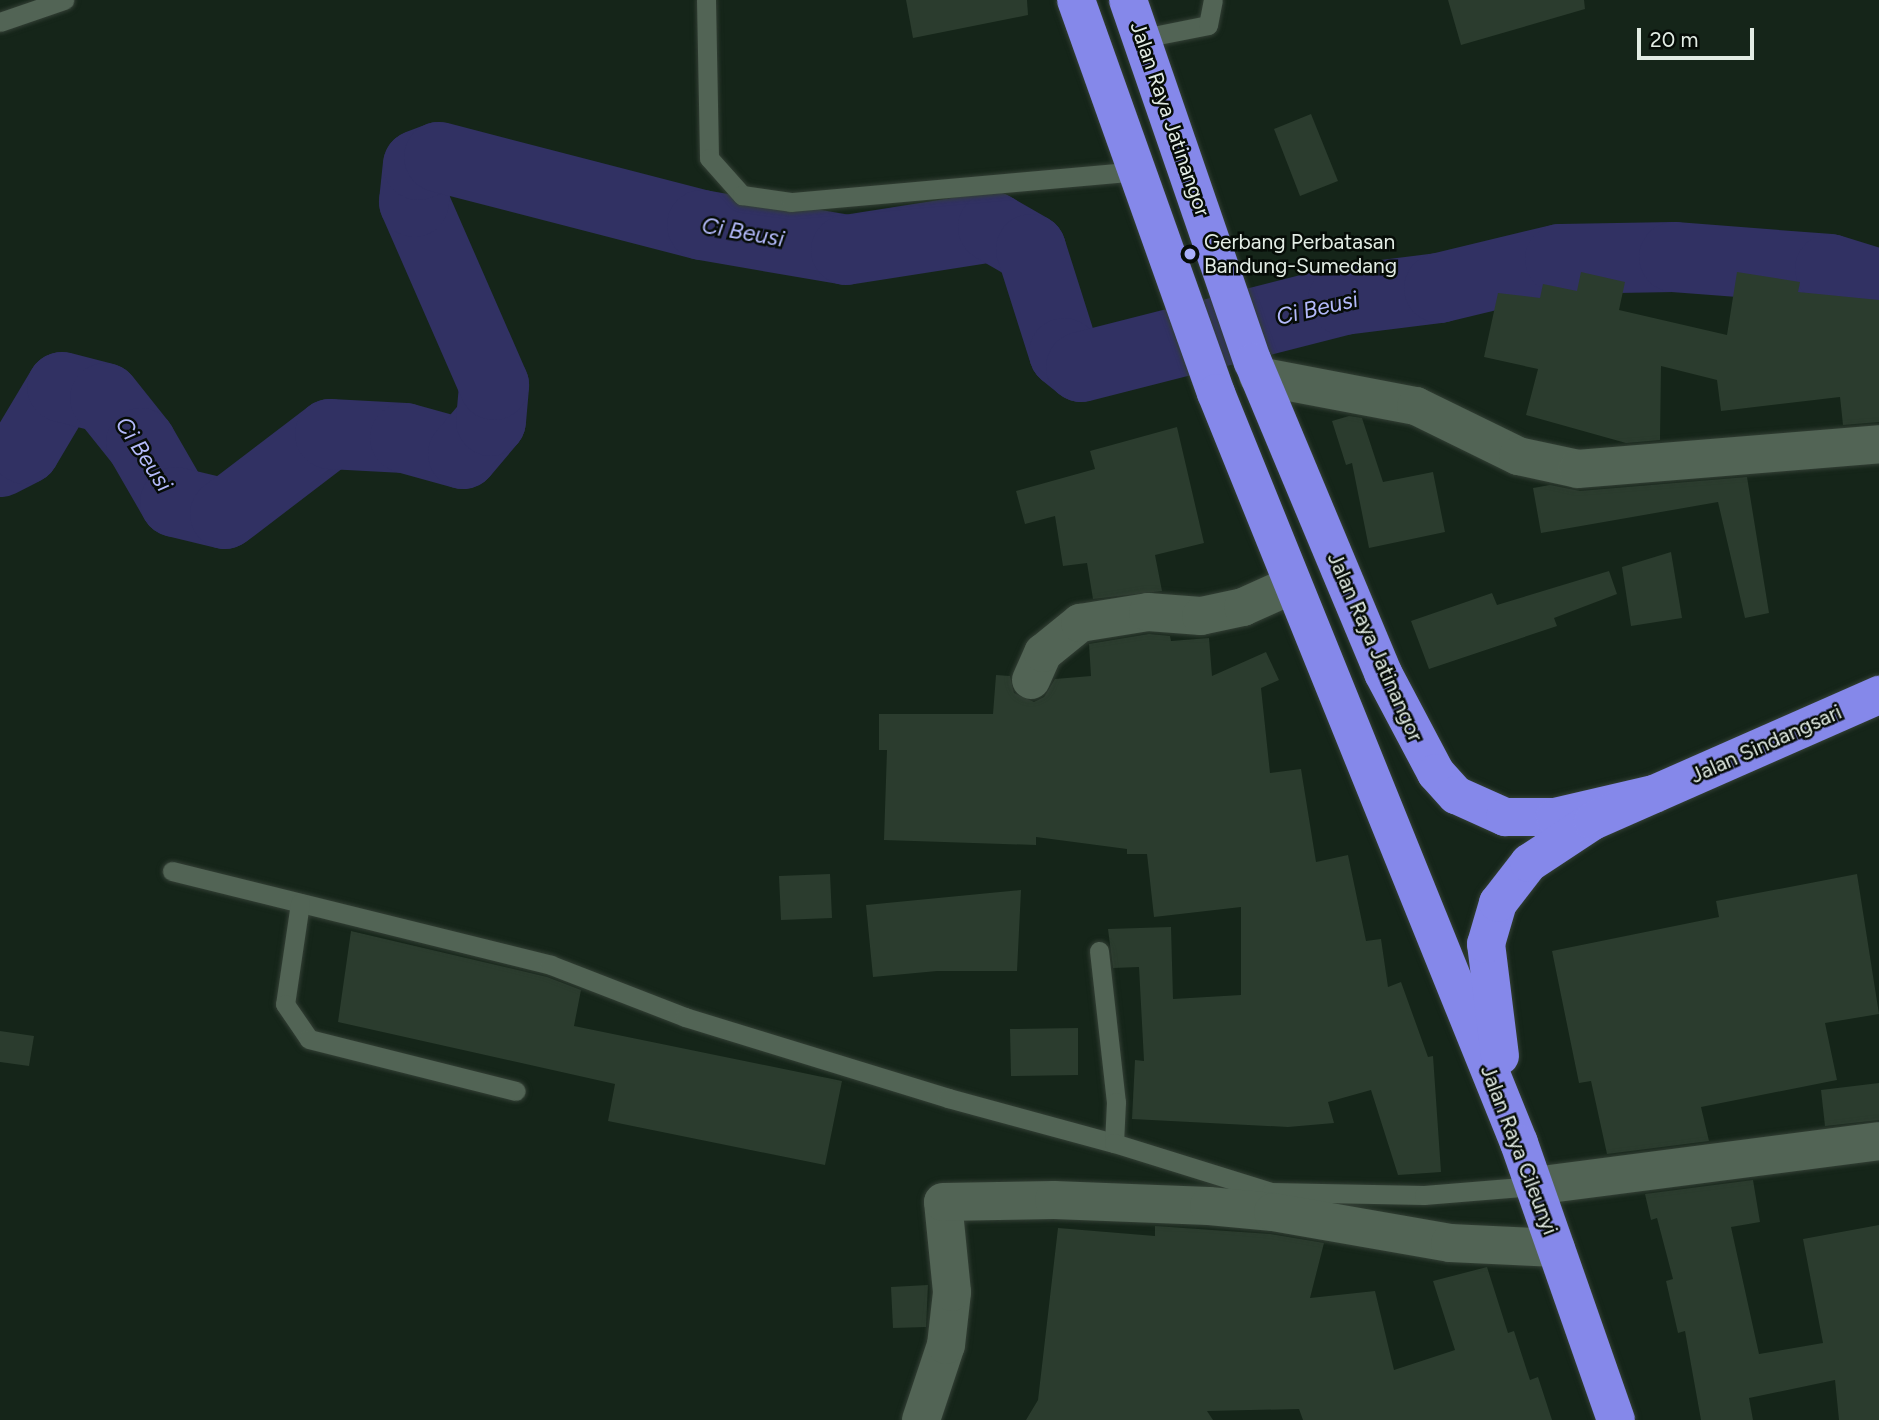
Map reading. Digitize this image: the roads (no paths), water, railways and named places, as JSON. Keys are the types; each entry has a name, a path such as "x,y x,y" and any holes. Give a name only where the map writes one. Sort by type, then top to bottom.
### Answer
{"highway":[{"path":"1076,0 1141,171 1216,393 1292,585"},
{"name":"Jalan Raya Jatinangor","path":"1128,0 1255,369 1404,718 1436,773 1456,795 1482,811 1528,819 1582,813 1654,794"},
{"name":"Jalan Raya Cileunyi","path":"1292,585 1534,1186 1616,1420"},
{"name":"Jalan Sindangsari","path":"1654,794 1879,695"},
{"path":"1534,1186 1497,1043 1486,967 1491,921 1510,882 1529,863 1593,821 1654,794"}],"street":[{"path":"1255,369 1416,406 1518,456 1578,469 1879,444"},
{"path":"1031,680 1043,653 1080,623 1148,612 1201,616 1243,607 1292,585"},
{"path":"1534,1186 1879,1141"},
{"path":"922,1420 946,1345 952,1292 943,1202 1054,1200 1209,1206 1285,1214 1450,1243 1556,1248"}],"lane":[{"path":"0,22 64,0"},
{"path":"706,0 709,158 742,195 791,202 1141,171"},
{"path":"1143,38 1208,25 1213,0"},
{"path":"172,871 551,965 685,1017 948,1098 1114,1143 1271,1192 1424,1195 1534,1186"},
{"path":"300,903 285,1004 309,1039 516,1091"},
{"path":"1099,951 1116,1102 1114,1143"}],"waterway":[{"name":"Ci Beusi","path":"0,462 25,449 62,387 105,398 141,443 175,502 225,514 330,434 405,438 463,454 491,421 494,385 414,202 418,165 439,157 702,225 846,250 993,227 1031,249 1064,353 1081,367 1343,300 1439,288 1560,259 1674,257 1830,269 1879,284"}],"place":[{"name":"Gerbang Perbatasan Bandung-Sumedang","path":"1190,254"}]}
